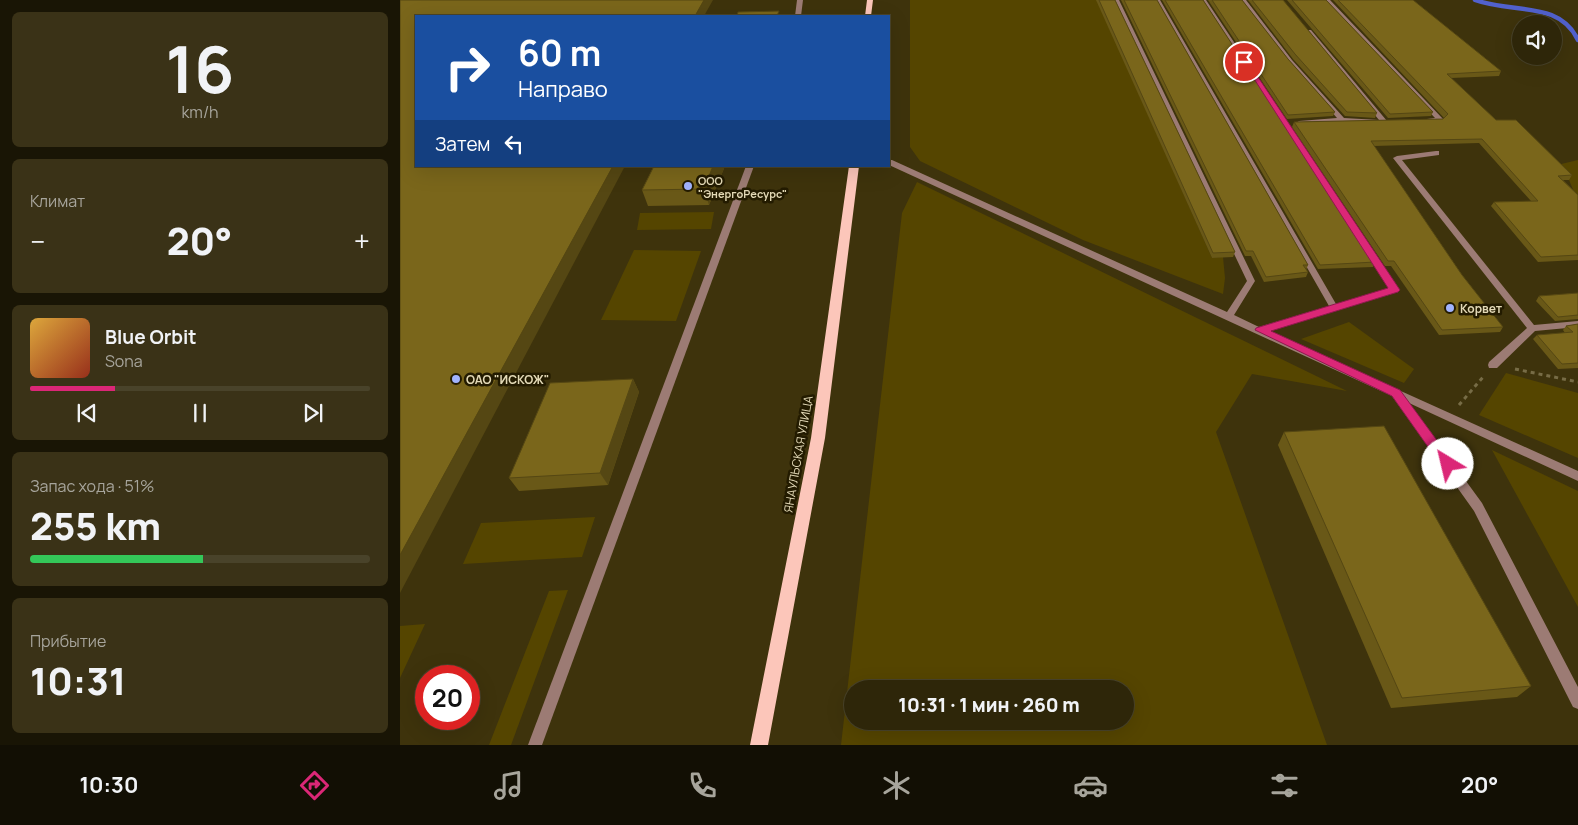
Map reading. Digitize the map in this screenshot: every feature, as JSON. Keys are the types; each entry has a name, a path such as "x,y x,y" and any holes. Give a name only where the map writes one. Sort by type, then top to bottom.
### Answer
{"main road":[{"path":"868,15 870,0"},
{"name":"ЯНАУЛЬСКАЯ УЛИЦА","path":"759,745 818,438 854,167"}],"lane":[{"path":"798,15 800,0"},
{"path":"1116,0 1251,281 1228,317"},
{"path":"1157,0 1334,308"},
{"path":"1203,0 1395,290 1260,330"},
{"path":"1243,0 1290,61 1342,120"},
{"path":"1327,0 1441,120 1422,120"},
{"path":"1302,23 1385,122"},
{"path":"1285,124 1342,120 1394,121"},
{"path":"1436,153 1397,158 1532,328"},
{"path":"890,162 1578,476"},
{"path":"535,745 750,167"},
{"path":"1494,364 1532,328 1578,324"},
{"path":"1396,393 1478,507 1578,702"}],"path":[{"path":"1449,417 1494,364 1578,382"}],"shaded area":[{"path":"910,0 1097,0 1212,258 1223,257 1225,278 1223,294 1083,240 920,161 910,147"},
{"path":"1578,160 1578,201 1569,180 1557,165"},
{"path":"917,182 1347,391 1252,374 1216,432 1327,745 841,745 844,719 844,730 1134,730 1134,680 848,680 902,213"},
{"path":"714,212 711,229 637,230 640,213"},
{"path":"634,250 701,251 676,321 601,320"},
{"path":"1349,322 1414,369 1404,383 1301,339"},
{"path":"1506,373 1578,393 1578,458 1479,415"},
{"path":"1492,450 1578,491 1578,607"},
{"path":"595,517 582,557 463,564 481,523"},
{"path":"568,590 511,745 489,745 549,591"},
{"path":"425,624 400,678 400,626"}],"building":[{"name":"ОАО \"ИСКОЖ\"","path":"400,0 704,0 696,15 415,15 415,167 612,167 400,555"},
{"path":"1099,0 1115,0 1235,252 1213,253"},
{"path":"1124,0 1157,0 1308,265 1303,265 1308,272 1266,277 1253,251 1246,251"},
{"path":"1165,0 1203,0 1375,262 1320,265"},
{"path":"1212,0 1242,0 1288,59 1335,112 1288,115"},
{"path":"1252,0 1283,0 1377,113 1347,112 1295,54"},
{"path":"1292,0 1326,0 1433,112 1390,114"},
{"path":"1338,0 1413,0 1501,71 1447,74 1496,120 1516,120 1572,175 1558,176 1578,195 1578,255 1541,257 1494,202 1538,201 1482,139 1371,141 1462,275 1503,327 1442,330 1394,261 1388,261 1294,122 1443,119 1448,114"},
{"path":"779,11 777,15 737,15 738,12"},
{"path":"654,167 713,167 704,189 642,190"},
{"path":"1578,293 1578,315 1558,317 1539,296"},
{"path":"1578,324 1578,363 1562,364 1537,335 1573,332 1566,326"},
{"path":"633,379 600,473 509,478 550,383"},
{"path":"1384,426 1531,686 1402,698 1284,432"}],"waterway":[{"path":"1475,0 1547,13 1570,27 1578,40"}],"place":[{"name":"ООО \"ЭнергоРесурс\"","path":"688,186"},
{"name":"Корвет","path":"1450,308"},
{"name":"ОАО \"ИСКОЖ\"","path":"456,379"}],"route":[{"path":"1244,62 1395,290 1260,330 1396,393 1448,464"}]}
